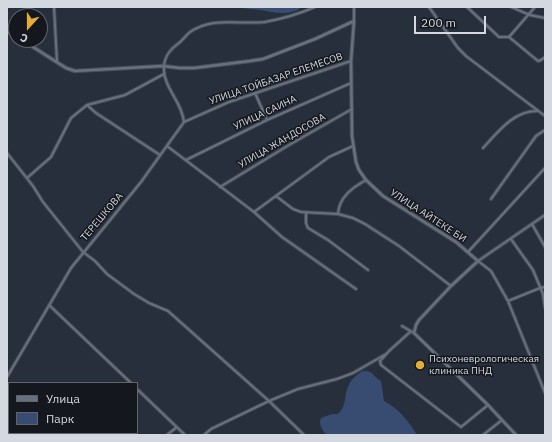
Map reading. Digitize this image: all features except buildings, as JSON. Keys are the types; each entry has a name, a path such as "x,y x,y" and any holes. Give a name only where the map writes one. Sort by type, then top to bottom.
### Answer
{"street":[{"path":"54,7 57,62"},
{"path":"184,122 181,108 166,81 164,74 164,66 171,48 190,33 210,23 263,22 299,13 314,7"},
{"path":"35,48 66,68 75,71 164,66 194,68 263,59 315,39 354,21 354,7"},
{"path":"429,7 458,48 466,56 545,116"},
{"path":"467,7 499,37 509,37 538,61 545,57"},
{"path":"511,7 545,18"},
{"path":"509,37 536,7"},
{"name":"УЛИЦА АЙТЕКЕ БИ","path":"354,21 351,61 353,146 359,170 366,180 383,196 456,242 491,271 508,301 545,393"},
{"name":"УЛИЦА ТОЙБАЗАР ЕЛЕМЕСОВ","path":"184,122 229,102 351,61"},
{"path":"27,178 50,157 71,118 88,105 126,95 164,74"},
{"name":"УЛИЦА САИНА","path":"186,160 267,120 351,83"},
{"path":"255,93 267,120"},
{"path":"88,105 96,113 160,155"},
{"name":"УЛИЦА ЖАНДОСОВА","path":"220,187 288,145 352,109"},
{"path":"483,148 515,118 530,111 538,112"},
{"name":"ТЕРЕШКОВА","path":"7,377 71,268 141,182 184,122"},
{"path":"491,199 536,136 545,130"},
{"path":"167,146 254,212 282,237 356,289"},
{"path":"254,212 329,158 353,146"},
{"path":"7,153 27,178 43,202 83,252 95,261 107,274 134,294 149,303 168,311 269,400 304,435"},
{"path":"468,252 545,168"},
{"path":"338,214 338,205 351,189 366,180"},
{"path":"276,196 297,211 306,213 338,214 353,218 377,231 451,286"},
{"path":"306,213 306,223 308,228 328,240 368,270"},
{"path":"414,333 419,320 451,286 478,261 545,215"},
{"path":"532,224 545,247"},
{"path":"510,239 533,270 540,288 545,308"},
{"path":"508,301 545,287"},
{"path":"49,305 130,382"},
{"path":"402,326 414,333 488,405 516,435"},
{"path":"410,332 386,354 380,361 381,365 461,427 488,405"},
{"path":"204,435 211,429 269,400 298,389 337,379 353,373 386,354"},
{"path":"138,390 185,435"},
{"path":"483,435 502,420"},
{"path":"167,435 177,427"}],"green space":[{"path":"241,7 302,7 292,12 276,13"},
{"path":"362,371 371,372 381,381 384,401 403,415 417,435 327,435 325,433 321,425 321,418 332,414 338,414 343,407 350,383 354,377"}],"place":[{"name":"Психоневрологическая клиника ПНД","path":"420,365"}]}
